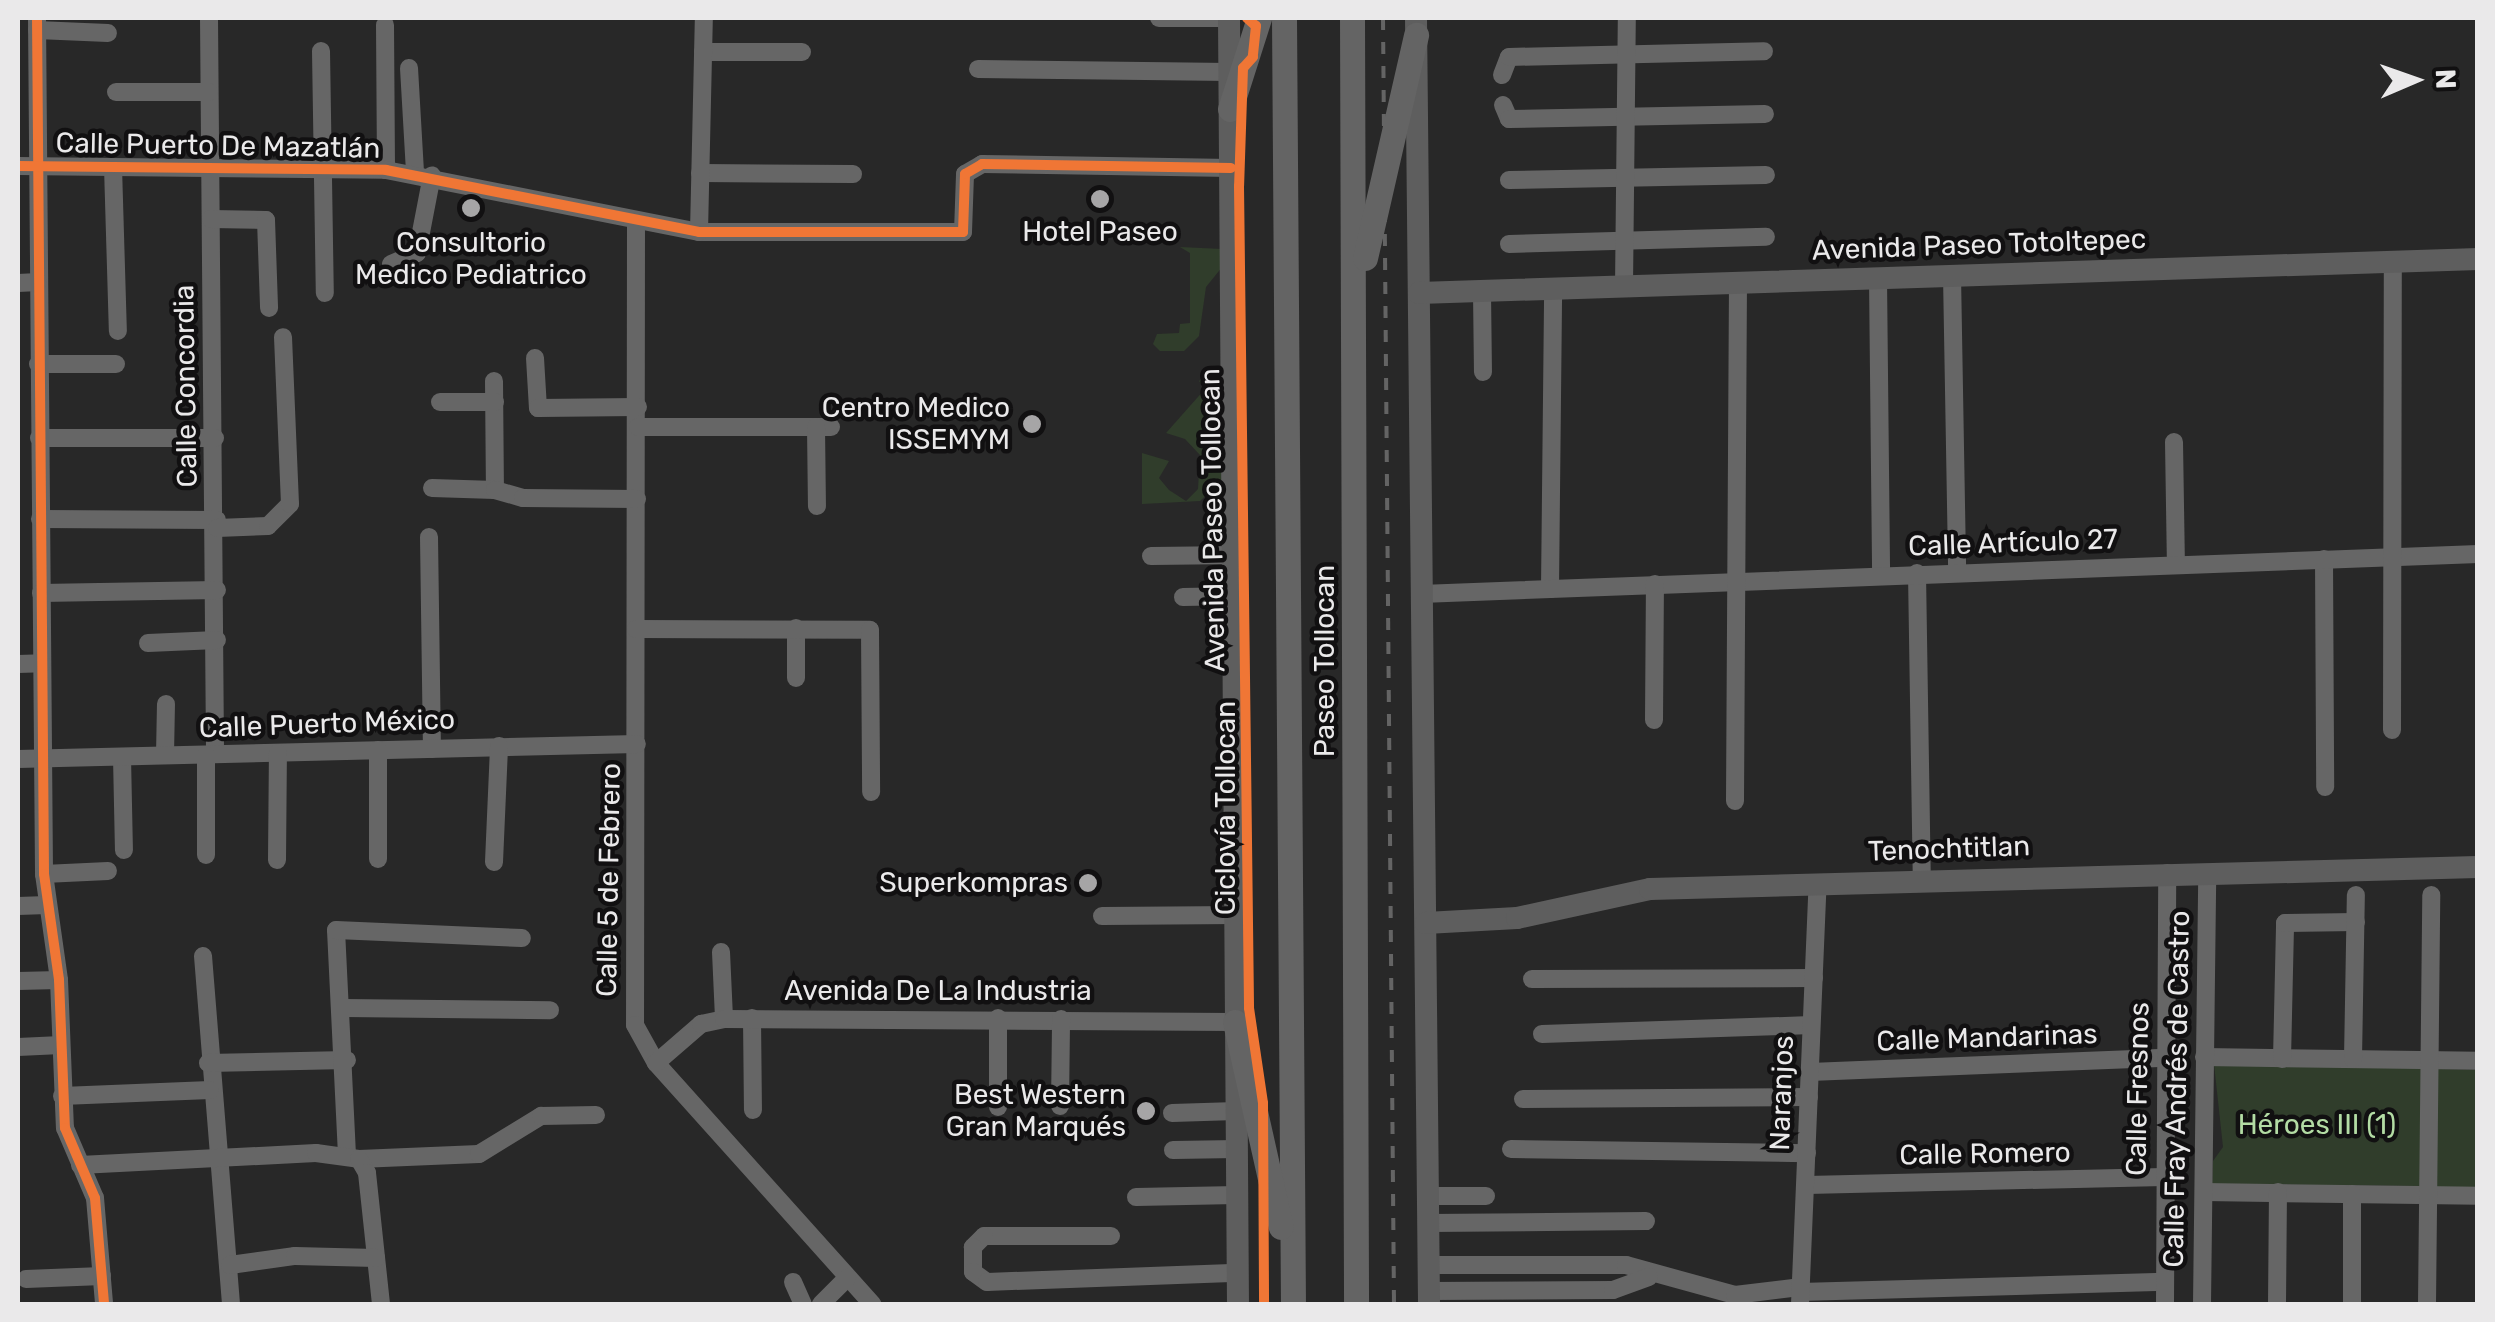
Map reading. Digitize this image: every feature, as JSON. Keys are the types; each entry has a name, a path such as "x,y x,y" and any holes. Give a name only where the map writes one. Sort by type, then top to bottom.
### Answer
{"highway":[{"path":"1230,109 1259,18"},
{"name":"Paseo Tollocan","path":"1284,18 1292,1295"},
{"name":"Paseo Tollocan","path":"1352,18 1356,1304"},
{"path":"1355,327 1386,151 1416,26"},
{"path":"1236,1022 1292,1295"}],"main road":[{"name":"Avenida Paseo Tollocan","path":"1229,18 1237,596 1238,1304"},
{"path":"1416,26 1429,1298"},
{"name":"Avenida Paseo Totoltepec","path":"1419,293 2478,258"},
{"name":"Tenochtitlan","path":"1426,923 1517,918 1650,889 2478,867"}],"street":[{"name":"Calle Concordia","path":"206,855 218,590 209,18"},
{"path":"698,232 704,18"},
{"path":"1159,18 1229,18"},
{"path":"1627,18 1628,286"},
{"path":"104,1304 96,1198 67,1137 59,980 44,874 38,282 27,166 36,24 108,33"},
{"path":"385,25 386,170"},
{"path":"1502,75 1509,57 1764,50"},
{"path":"320,51 325,293"},
{"path":"703,52 802,52"},
{"path":"391,264 416,253 424,174 409,68"},
{"path":"978,69 1230,72"},
{"path":"116,92 209,92"},
{"path":"1502,105 1508,119 1765,114"},
{"name":"Calle Puerto De Mazatlán","path":"27,166 323,166 386,170 424,174 636,224 698,232 962,232 963,178 982,164 1232,168"},
{"path":"113,166 118,332"},
{"path":"700,173 853,174"},
{"path":"1509,180 1766,175"},
{"path":"210,219 265,218 269,308"},
{"name":"Calle 5 de Febrero","path":"636,224 634,1018 656,1063 872,1304"},
{"path":"1509,244 1627,234 1766,237"},
{"path":"2392,730 2393,262"},
{"path":"1952,275 1957,572"},
{"path":"1878,278 1880,575"},
{"path":"18,283 38,282"},
{"path":"1735,800 1738,284"},
{"path":"1550,588 1553,289"},
{"path":"1482,292 1484,372"},
{"path":"40,519 268,526 288,510 284,337"},
{"path":"535,358 538,408 638,407"},
{"path":"38,364 116,364"},
{"path":"494,381 496,490"},
{"path":"440,402 494,402"},
{"path":"638,427 824,427 817,506"},
{"path":"39,438 215,438"},
{"path":"2174,442 2176,564"},
{"path":"432,488 496,490 523,498 637,499"},
{"path":"428,537 432,748"},
{"path":"1151,556 1236,554"},
{"name":"Calle Artículo 27","path":"1422,594 2478,554"},
{"path":"2324,559 2325,787"},
{"path":"1916,573 1922,879"},
{"path":"1654,720 1655,584"},
{"path":"42,593 218,590"},
{"path":"1183,597 1237,596"},
{"path":"796,628 796,678"},
{"path":"636,629 870,630 871,792"},
{"path":"148,643 217,640"},
{"path":"18,664 42,663"},
{"path":"165,755 166,704"},
{"name":"Calle Puerto México","path":"18,760 637,744"},
{"path":"494,862 500,746"},
{"path":"378,750 378,858"},
{"path":"277,860 278,753"},
{"path":"122,757 124,850"},
{"path":"44,874 108,871"},
{"name":"Calle Fresnos","path":"2165,1304 2167,873"},
{"name":"Calle Fray Andrés de Castro","path":"2202,1304 2207,873"},
{"name":"Naranjos","path":"1800,1295 1818,883"},
{"path":"2353,1059 2356,894"},
{"path":"2427,1304 2431,895"},
{"path":"18,906 47,905"},
{"path":"1102,916 1237,915"},
{"path":"2282,1059 2285,923 2356,922"},
{"path":"381,1304 367,1173 353,1157 344,1008 333,937 340,928 522,938"},
{"path":"721,952 724,1019"},
{"path":"204,956 215,1161 230,1265 231,1304"},
{"path":"1532,979 1630,983 1814,978"},
{"path":"18,981 59,980"},
{"path":"344,1008 550,1010"},
{"path":"752,1018 753,1110"},
{"path":"998,1018 998,1107"},
{"name":"Avenida De La Industria","path":"656,1063 701,1024 724,1019 1236,1022"},
{"path":"1060,1106 1061,1019"},
{"path":"1542,1034 1811,1025"},
{"path":"18,1047 61,1045"},
{"path":"2204,1057 2478,1061"},
{"name":"Calle Mandarinas","path":"1810,1072 2166,1058"},
{"path":"208,1063 347,1060"},
{"path":"62,1096 210,1090"},
{"path":"1523,1099 1809,1097"},
{"path":"1172,1113 1236,1110"},
{"path":"80,1165 479,1154 541,1116 596,1115"},
{"path":"1173,1150 1236,1149"},
{"path":"1511,1149 1808,1153"},
{"name":"Calle Romero","path":"1807,1185 2164,1177"},
{"path":"2204,1192 2478,1196"},
{"path":"2277,1304 2278,1192"},
{"path":"2352,1194 2352,1304"},
{"path":"1136,1198 1237,1195"},
{"path":"1428,1196 1486,1196"},
{"path":"1428,1223 1646,1221"},
{"path":"1111,1236 984,1236 973,1247 973,1272 986,1282 1238,1272"},
{"path":"230,1265 295,1256 376,1258"},
{"path":"1429,1265 1626,1265 1649,1277 1730,1295 2165,1282"},
{"path":"26,1280 102,1276"},
{"path":"1429,1298 1613,1290 1649,1277"},
{"path":"822,1304 847,1278"},
{"path":"793,1282 803,1304"}],"green space":[{"path":"1180,247 1222,249 1223,266 1206,287 1199,336 1184,351 1160,351 1153,344 1157,334 1179,333 1180,324 1190,323 1190,253"},
{"path":"1206,375 1218,384 1222,480 1200,501 1142,504 1142,453 1169,461 1159,478 1186,501 1198,489 1200,455 1185,439 1166,433 1205,389 1199,381"},
{"name":"Héroes III (1)","path":"2214,1064 2422,1067 2421,1186 2212,1184 2213,1161 2223,1147"},
{"path":"2437,1069 2477,1070 2475,1188 2435,1187"}],"railway":[{"path":"1383,18 1394,1304"}],"cycle path":[{"path":"37,18 44,874 59,980 65,1128 95,1198 104,1304"},
{"name":"Ciclovía Tollocan","path":"1247,18 1256,26 1253,57 1243,68 1239,186 1249,1008 1263,1103 1264,1304"},
{"path":"18,166 386,170 699,232 963,232 965,174 982,164 1231,168"}],"place":[{"name":"Hotel Paseo","path":"1100,199"},
{"name":"Consultorio Medico Pediatrico","path":"471,208"},
{"name":"Centro Medico ISSEMYM","path":"1032,424"},
{"name":"Superkompras","path":"1088,883"},
{"name":"Best Western Gran Marqués","path":"1146,1111"}]}
